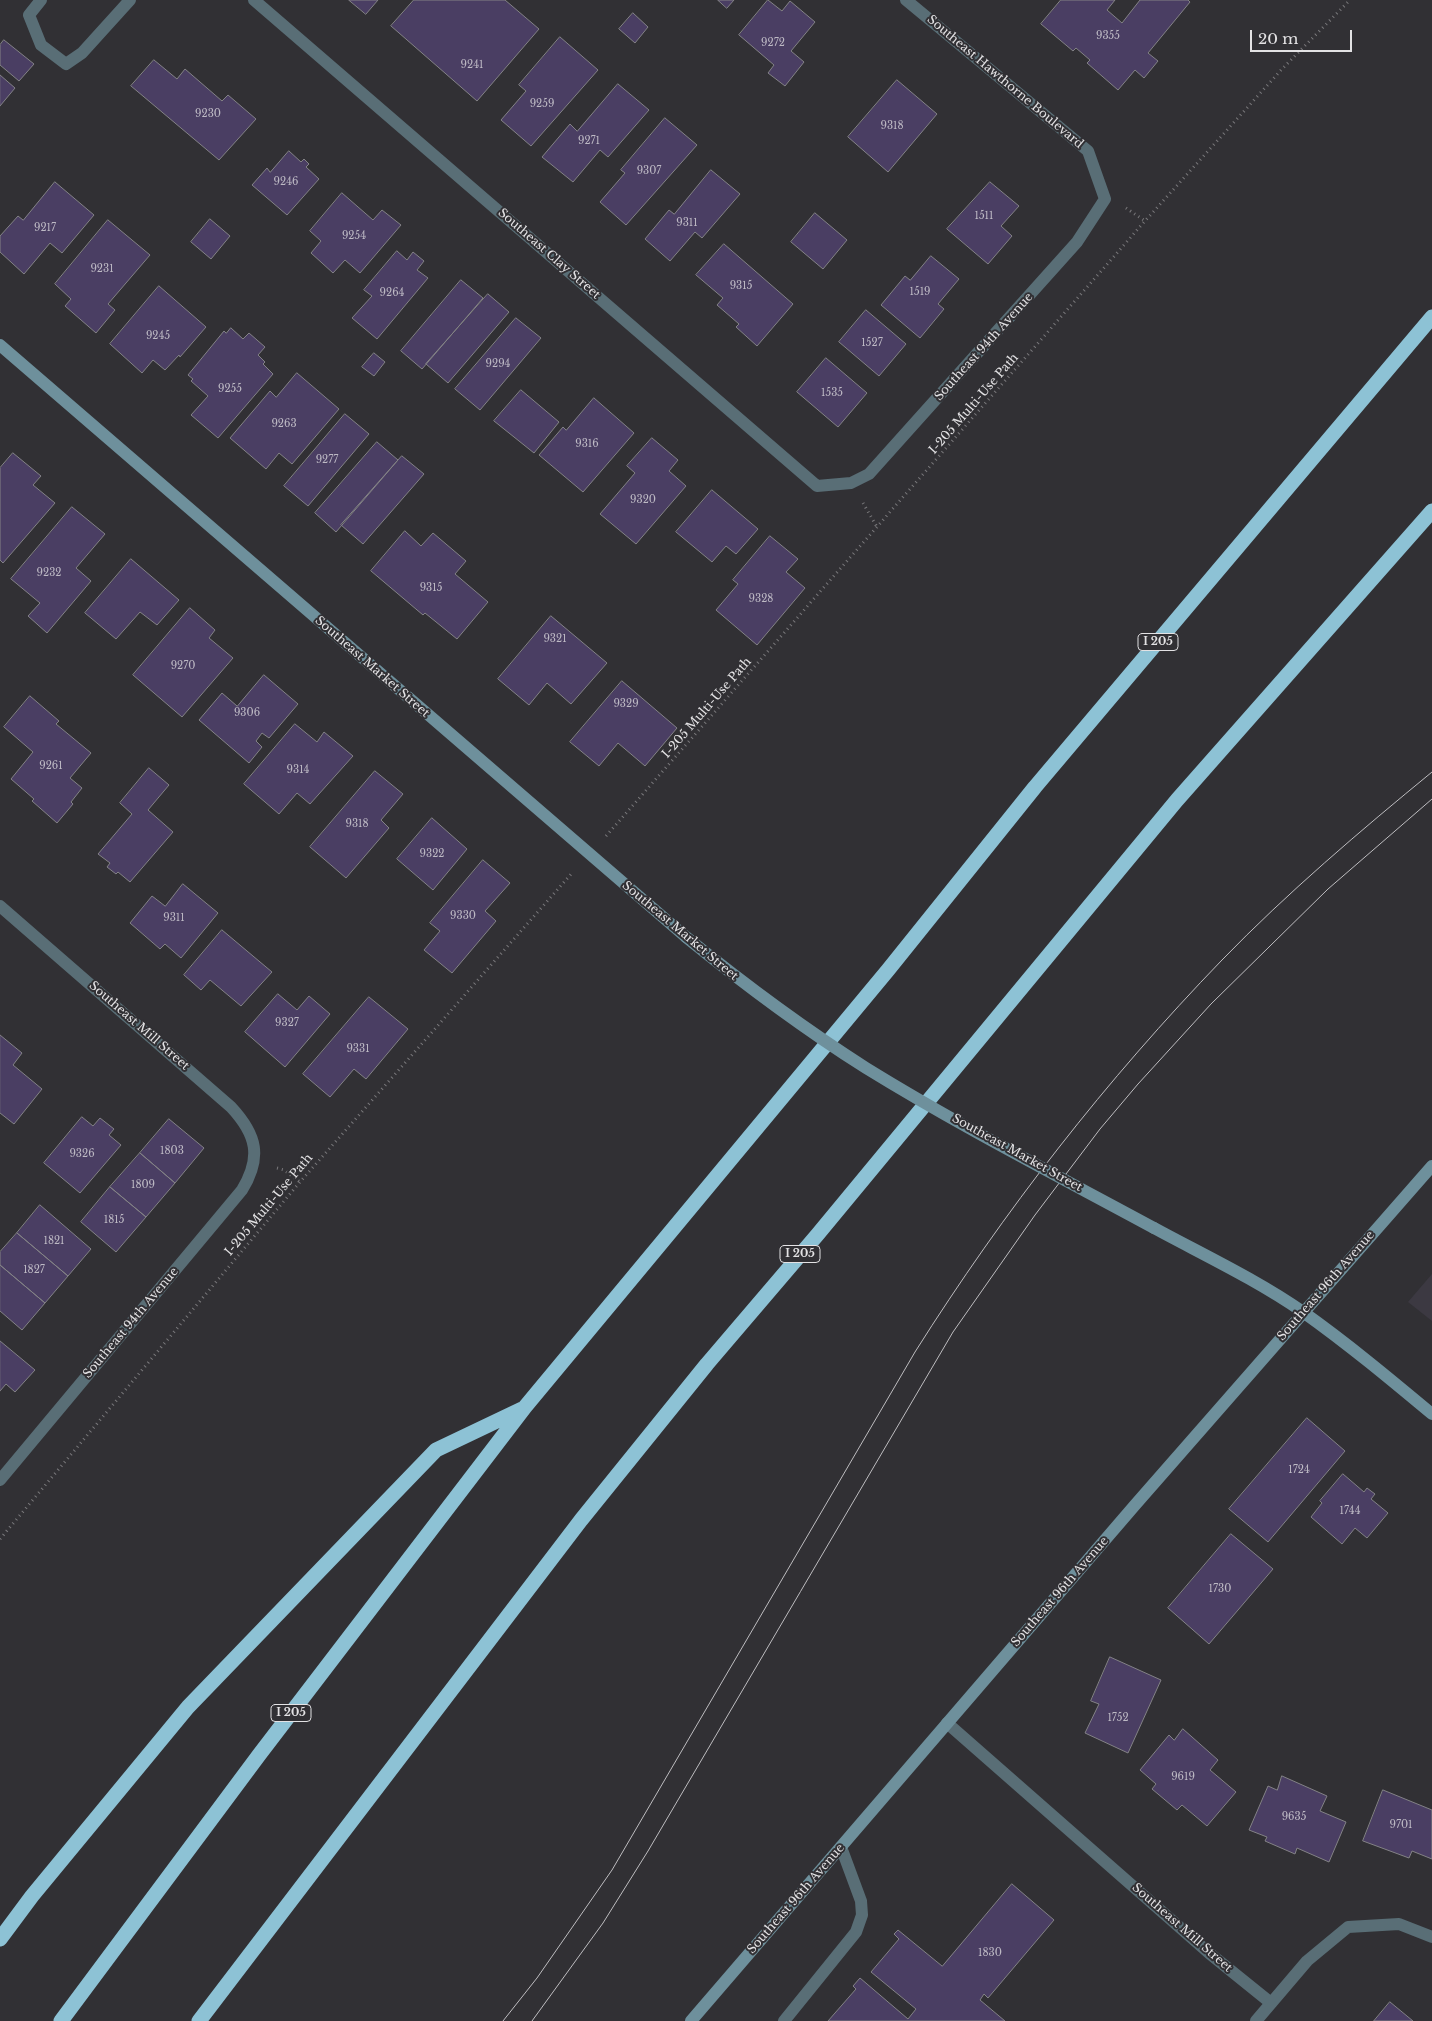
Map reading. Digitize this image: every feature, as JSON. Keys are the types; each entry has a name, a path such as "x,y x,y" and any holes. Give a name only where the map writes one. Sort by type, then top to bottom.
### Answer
{"highway":[{"name":"I 205","path":"61,2021 259,1755 526,1407 888,970 1035,787 1432,317"},
{"name":"I 205","path":"200,2021 581,1520 707,1364 1177,800 1432,512"},
{"path":"0,1939 32,1896 188,1707 436,1450 526,1407"}],"street":[{"path":"42,0 29,15 41,45 66,64 82,53 130,0"},
{"name":"Southeast Clay Street","path":"254,0 817,486 851,483"},
{"name":"Southeast Hawthorne Boulevard","path":"906,0 1088,152 1105,199"},
{"name":"Southeast 94th Avenue","path":"851,483 869,474 1077,242 1105,199"},
{"name":"Southeast Market Street","path":"0,345 686,937 770,1004 866,1068 926,1104 1238,1272 1303,1312 1360,1355 1432,1414"},
{"name":"Southeast Mill Street","path":"0,906 231,1107 248,1127 255,1161"},
{"name":"Southeast 94th Avenue","path":"0,1480 242,1190 255,1161"},
{"name":"Southeast 96th Avenue","path":"693,2021 1303,1312 1432,1166"},
{"name":"Southeast Mill Street","path":"947,1724 1209,1953 1271,2003"},
{"path":"784,2021 856,1932 862,1914 861,1901 841,1847"},
{"path":"1256,2021 1307,1960 1348,1927 1399,1924 1432,1937"}],"path":[{"name":"I-205 Multi-Use Path","path":"616,825 1152,214 1282,69 1350,0"},
{"name":"I-205 Multi-Use Path","path":"0,1538 300,1182 558,888"}],"shaded area":[{"path":"1432,1274 1432,1321 1408,1302"}],"building":[{"path":"349,0 378,0 366,14"},
{"path":"414,0 505,0 539,29 477,101 391,26"},
{"path":"718,0 734,0 727,8"},
{"path":"768,0 782,11 790,1 815,22 791,51 804,62 785,86 768,73 774,65 739,35"},
{"path":"1061,0 1115,0 1107,10 1122,23 1140,0 1188,0 1190,2 1148,53 1158,61 1144,78 1135,70 1118,90 1087,63 1090,60 1076,48 1073,51 1041,24"},
{"path":"633,13 648,27 635,43 619,29"},
{"path":"560,37 598,70 531,146 501,120 526,91 519,85"},
{"path":"4,40 34,64 19,81 0,65 0,45"},
{"path":"154,60 177,79 185,69 222,101 228,95 256,119 219,160 131,86"},
{"path":"0,75 15,88 0,106"},
{"path":"897,80 937,114 888,172 848,137"},
{"path":"618,84 649,110 608,157 600,150 573,182 542,157 570,124 577,131"},
{"path":"665,118 697,145 626,225 600,202 625,173 621,170"},
{"path":"289,151 301,162 304,159 309,164 306,167 319,179 287,215 252,185 267,168 270,172"},
{"path":"711,170 740,194 702,238 695,232 670,261 645,239 669,210 674,214"},
{"path":"55,182 94,215 62,253 50,243 24,274 0,252 0,236 18,216 23,220"},
{"path":"990,182 1019,206 1001,226 1012,236 988,264 947,229"},
{"path":"342,193 373,220 382,210 401,225 360,273 345,260 333,273 311,253 321,241 310,231"},
{"path":"815,213 847,240 823,269 791,242"},
{"path":"210,219 230,236 211,259 191,242"},
{"path":"108,220 150,255 108,304 115,310 96,333 65,306 71,299 55,284"},
{"path":"724,244 793,304 757,346 736,327 739,324 717,305 723,298 696,275"},
{"path":"397,251 407,260 413,252 424,261 417,270 428,278 377,339 352,318 372,296 364,290"},
{"path":"931,256 959,279 938,304 944,309 920,338 881,305 905,276 910,280"},
{"path":"461,280 483,298 422,369 401,351"},
{"path":"159,286 206,327 180,357 179,355 165,370 153,360 142,373 110,344"},
{"path":"488,294 509,312 448,383 426,364"},
{"path":"866,310 906,344 879,376 839,342"},
{"path":"516,318 541,338 480,410 455,389"},
{"path":"231,328 243,339 249,333 265,347 258,355 265,362 263,364 273,374 218,438 191,415 208,396 191,381 193,379 188,375 224,331 226,333"},
{"path":"374,353 385,362 374,376 362,367"},
{"path":"826,358 867,393 838,427 797,392"},
{"path":"297,373 339,409 292,464 279,453 266,469 230,438 270,391 276,397"},
{"path":"521,390 559,422 534,453 494,421"},
{"path":"594,398 634,433 583,492 539,455 563,427 566,430"},
{"path":"345,414 369,434 308,506 284,486"},
{"path":"652,438 678,460 669,471 686,486 636,544 600,514 635,473 627,466"},
{"path":"377,442 398,460 336,532 315,513"},
{"path":"13,453 41,476 33,485 55,503 3,563 0,560 0,468"},
{"path":"402,456 424,474 363,544 341,525"},
{"path":"712,490 758,529 736,554 726,546 712,562 676,532"},
{"path":"72,507 105,534 76,568 91,581 47,633 28,616 40,603 11,579"},
{"path":"405,531 421,546 433,533 466,561 455,574 488,602 457,639 425,613 423,615 371,571"},
{"path":"770,536 798,559 786,572 805,588 757,645 716,610 738,584 733,580"},
{"path":"131,559 179,600 157,625 140,612 116,639 85,613"},
{"path":"190,608 215,630 209,638 233,658 182,717 133,675"},
{"path":"551,616 607,663 571,704 547,683 529,705 498,679"},
{"path":"264,675 298,704 269,738 262,733 256,741 262,747 249,763 199,720 222,693 237,706"},
{"path":"622,681 677,728 645,766 618,743 599,766 570,742"},
{"path":"30,696 59,721 56,724 91,753 70,778 82,788 71,802 73,804 57,823 11,779 33,752 4,727"},
{"path":"295,724 317,742 324,732 353,756 310,804 297,793 279,814 244,784"},
{"path":"149,768 169,785 148,810 173,832 130,882 118,872 116,874 107,867 110,863 98,854 132,814 120,803"},
{"path":"375,771 403,794 381,820 389,828 346,878 310,847"},
{"path":"432,818 467,849 433,890 397,859"},
{"path":"483,860 510,883 485,911 496,921 452,973 424,950 440,931 430,923"},
{"path":"183,884 218,913 181,958 165,944 160,949 130,923 152,896 165,906"},
{"path":"222,930 272,972 241,1006 210,980 201,990 184,975"},
{"path":"278,994 297,1010 309,996 330,1014 285,1067 245,1032"},
{"path":"369,997 408,1029 366,1079 354,1069 330,1097 303,1074"},
{"path":"0,1035 22,1053 13,1065 42,1089 14,1124 0,1113"},
{"path":"82,1117 93,1126 100,1118 114,1129 109,1135 121,1145 80,1193 44,1163"},
{"path":"169,1119 204,1148 175,1183 140,1153"},
{"path":"140,1153 175,1183 146,1217 110,1187"},
{"path":"110,1187 146,1217 116,1252 81,1222"},
{"path":"40,1205 91,1249 68,1276 17,1233"},
{"path":"17,1233 68,1276 45,1303 0,1265 0,1252"},
{"path":"0,1265 45,1303 22,1330 0,1311"},
{"path":"0,1341 35,1370 15,1392 6,1384 0,1391"},
{"path":"1307,1418 1345,1451 1268,1542 1229,1509"},
{"path":"1343,1474 1364,1492 1367,1488 1375,1494 1371,1499 1388,1513 1367,1538 1355,1528 1342,1544 1311,1517 1322,1503 1320,1501"},
{"path":"1231,1534 1273,1569 1209,1644 1168,1608"},
{"path":"1110,1657 1161,1680 1128,1753 1085,1733 1099,1704 1091,1701"},
{"path":"1183,1729 1218,1760 1210,1770 1236,1792 1207,1826 1182,1805 1177,1810 1152,1789 1156,1784 1140,1770 1169,1735 1174,1740"},
{"path":"1282,1776 1327,1796 1320,1811 1346,1822 1329,1862 1297,1848 1295,1854 1265,1841 1267,1837 1249,1830 1268,1786 1277,1790"},
{"path":"1383,1790 1432,1810 1432,1859 1412,1851 1409,1858 1363,1841"},
{"path":"1012,1884 1054,1920 988,1998 984,1994 980,2000 1005,2021 828,2021 856,1989 853,1986 860,1978 908,2019 916,2009 871,1972 899,1939 894,1934 898,1930 942,1966"},
{"path":"1390,2002 1413,2021 1374,2021"}],"tram line":[{"path":"503,2021 537,1978 612,1870 915,1352 984,1248 1058,1148 1138,1052 1222,960 1324,863 1432,772"},
{"path":"532,2021 603,1923 648,1851 953,1332 1035,1215 1100,1129 1211,1004 1328,889 1432,799"}]}
